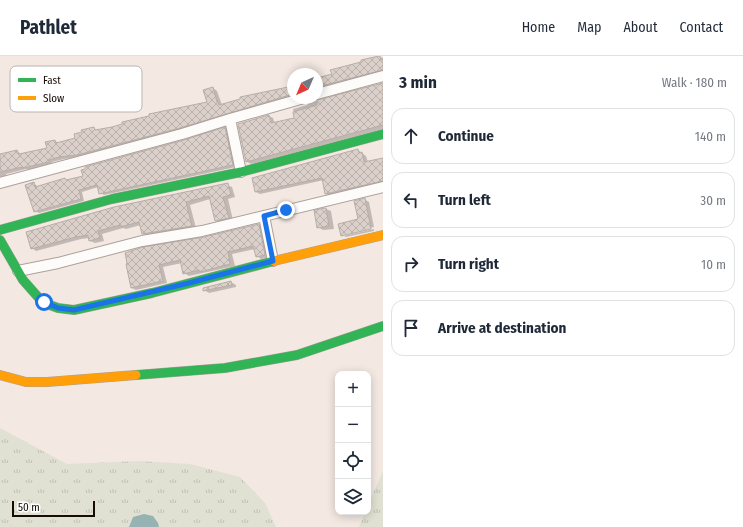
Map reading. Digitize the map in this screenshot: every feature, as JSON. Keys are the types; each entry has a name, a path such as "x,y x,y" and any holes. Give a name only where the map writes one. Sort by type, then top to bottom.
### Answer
{"street":[{"path":"323,92 383,76"},
{"path":"0,184 182,134 287,103"},
{"path":"230,119 241,172"},
{"path":"0,230 112,199 241,172 383,134"},
{"path":"18,271 58,263 142,241 202,231 383,187"},
{"path":"264,216 273,261"},
{"path":"0,240 18,271 37,296 44,302 58,308 74,310 383,235"},
{"path":"0,375 26,382 47,382 225,368 297,355 383,326"}],"path":[{"path":"0,519 14,527"}],"green space":[{"path":"0,428 67,464 138,461 190,464 240,477 265,503 276,527 0,527"},
{"path":"383,471 383,527 359,527 364,515 371,515 371,498"}],"water":[{"path":"144,514 153,516 159,527 129,527 133,517"}],"building":[{"path":"380,56 381,60 383,59 383,70 323,85 323,76 332,74 330,70 361,62 361,60"},
{"path":"383,83 383,125 246,162 238,124 269,115 271,123 294,118 293,112 317,104 323,104 323,98"},
{"path":"213,87 219,105 240,99 240,97 287,87 287,96 180,128 77,155 59,157 49,160 49,162 0,172 0,154 17,150 19,154 47,148 45,142 55,140 56,143 75,138 74,134 82,132 81,130 94,127 95,130 112,127 122,124 122,122 149,116 149,114 207,102 203,90"},
{"path":"225,127 233,165 99,194 97,185 79,190 81,199 34,212 25,185 34,182 35,187 65,178 66,180 83,176 81,170 85,169 85,167 184,140"},
{"path":"358,149 359,153 362,152 364,162 383,158 383,181 325,194 322,178 255,192 252,178"},
{"path":"228,183 231,195 223,197 229,218 215,221 209,196 186,202 192,226 142,234 139,222 98,231 100,238 89,241 88,235 31,249 26,232 114,207"},
{"path":"365,198 371,229 341,236 338,224 358,219 354,201"},
{"path":"326,208 329,226 317,228 314,210"},
{"path":"259,224 265,255 256,257 253,246 228,252 230,264 200,272 199,270 183,274 180,260 159,265 163,281 131,288 125,253 143,247 204,237"},
{"path":"231,281 232,285 203,291 203,288"}],"traffic: fast":[{"path":"0,230 112,199 241,172 383,134"},
{"path":"0,240 23,280 38,297 47,304 58,308 74,310 152,293 274,261"},
{"path":"136,375 225,368 297,355 383,326"}],"traffic: slow":[{"path":"274,261 383,235"},
{"path":"0,375 26,382 47,382 136,375"}],"route":[{"path":"44,302 58,308 74,310 189,283 273,261 264,216 286,210"}]}
